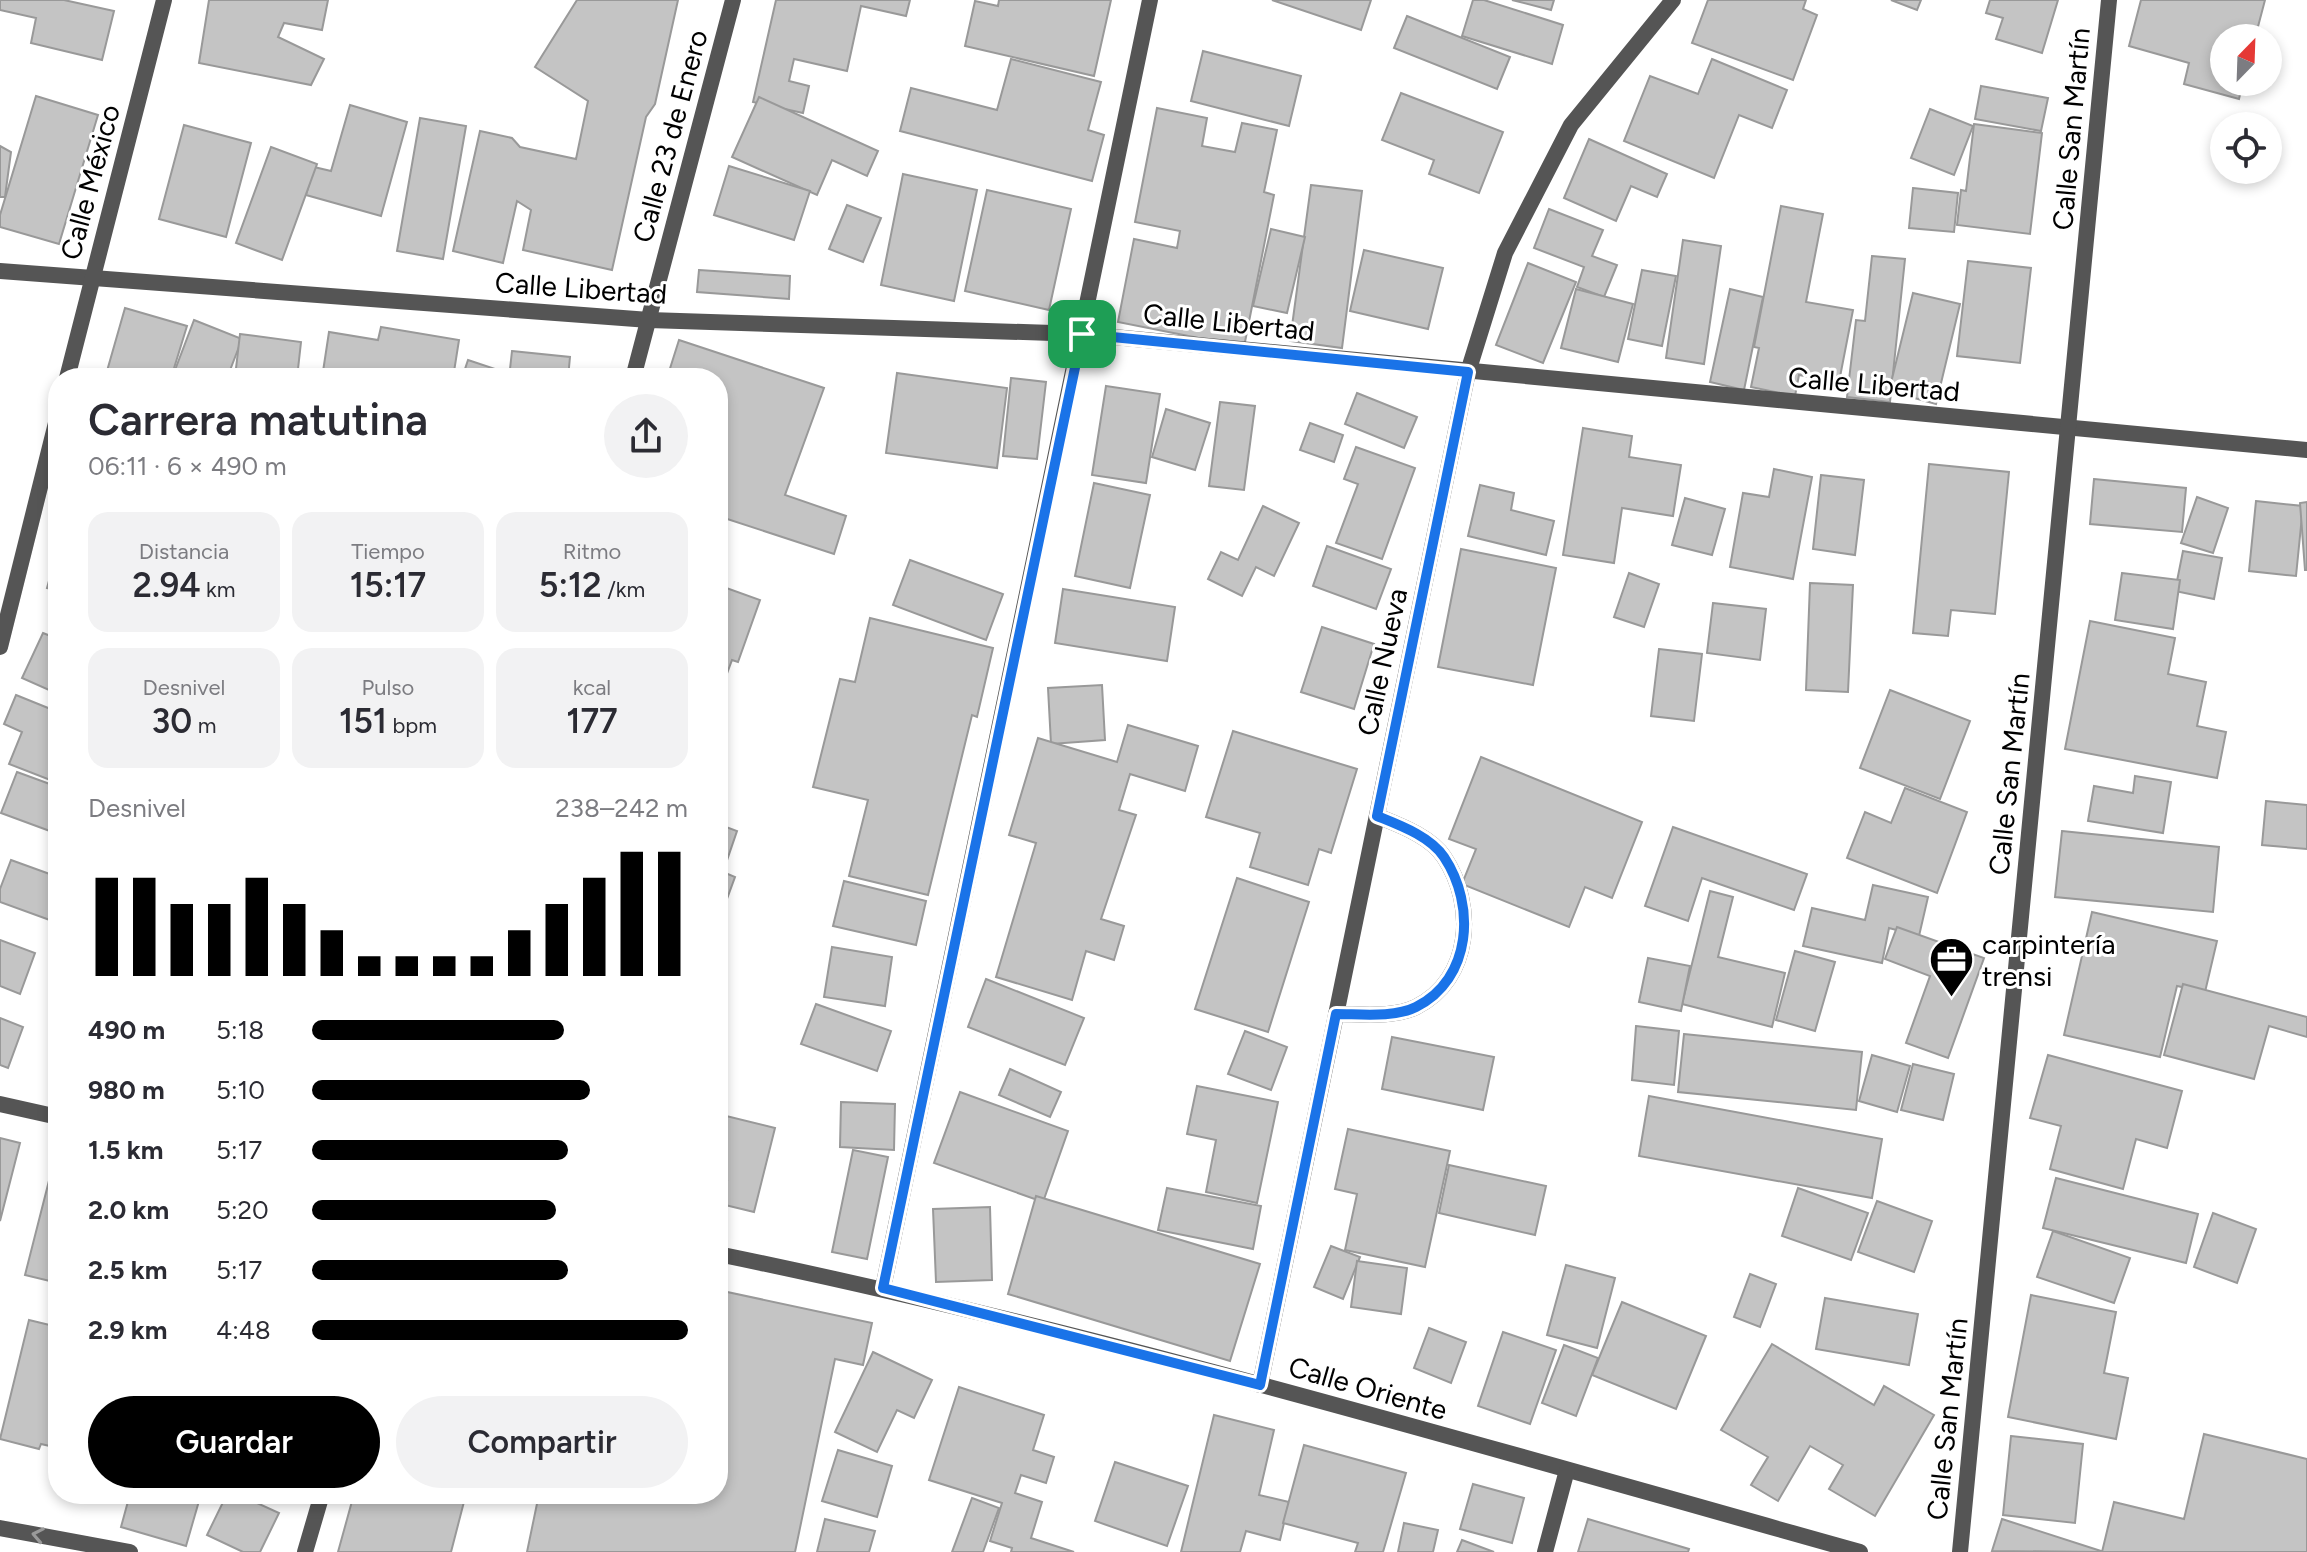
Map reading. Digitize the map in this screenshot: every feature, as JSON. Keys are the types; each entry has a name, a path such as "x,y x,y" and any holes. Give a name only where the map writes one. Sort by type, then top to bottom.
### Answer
{"street":[{"name":"Calle México","path":"70,368 164,0"},
{"name":"Calle 23 de Enero","path":"636,368 733,0"},
{"path":"883,1288 1150,0"},
{"name":"Calle Nueva","path":"1260,1385 1468,372 1505,253 1571,125 1673,0"},
{"name":"Calle San Martín","path":"1960,1552 2109,0"},
{"name":"Calle Libertad","path":"0,271 649,320 1082,334 2307,450"},
{"path":"0,647 48,455"},
{"path":"1336,1014 1373,1014 1415,1008 1449,983 1463,946 1463,896 1443,855 1409,828 1377,816"},
{"path":"0,1104 48,1115"},
{"name":"Calle Oriente","path":"728,1256 883,1288 1260,1385 1860,1552"},
{"path":"1545,1552 1567,1470"},
{"path":"305,1552 319,1504"},
{"path":"0,1528 130,1552"}],"building":[{"path":"0,0 64,0 114,11 102,60 31,43 36,18 0,10"},
{"path":"209,0 328,0 322,30 284,23 278,37 324,59 311,85 199,63"},
{"path":"577,0 678,0 655,104 646,117 612,270 523,250 531,210 517,201 503,263 453,251 480,131 512,138 520,147 576,159 588,101 535,67"},
{"path":"776,0 910,0 906,16 861,6 847,71 794,59 789,81 809,86 803,113 753,102"},
{"path":"999,0 1111,0 1094,76 965,46 975,1 998,6"},
{"path":"1272,0 1371,0 1361,30"},
{"path":"1473,0 1484,0 1563,25 1552,64 1462,36"},
{"path":"1512,0 1554,0 1551,10"},
{"path":"1708,0 1806,0 1803,9 1817,15 1793,80 1692,43"},
{"path":"1891,0 1921,0 1917,10"},
{"path":"1990,0 2058,0 2042,53 1996,39 2003,18 1986,13"},
{"path":"2141,0 2265,0 2259,24 2210,24 2210,91 2184,84 2189,63 2129,46"},
{"path":"1407,16 1510,57 1497,89 1394,48"},
{"path":"1203,51 1301,76 1289,126 1191,101"},
{"path":"1011,59 1101,82 1088,130 1104,135 1092,181 900,131 911,88 997,110"},
{"path":"1712,59 1787,90 1772,128 1739,115 1714,178 1624,141 1650,76 1698,94"},
{"path":"1981,86 2048,98 2041,131 1975,119"},
{"path":"1401,93 1503,132 1479,193 1429,174 1434,160 1382,140"},
{"path":"36,96 98,115 59,244 0,227 0,215"},
{"path":"759,97 878,151 867,176 832,160 817,195 732,157"},
{"path":"350,105 407,122 381,216 306,195 314,167 331,171"},
{"path":"1157,108 1207,118 1202,146 1235,152 1242,123 1277,130 1264,192 1274,195 1244,347 1118,322 1134,239 1177,248 1180,231 1135,222"},
{"path":"1930,109 1973,126 1954,175 1911,158"},
{"path":"420,118 466,126 443,259 397,251"},
{"path":"1974,124 2042,133 2030,234 1957,225 1961,190 1966,191"},
{"path":"184,125 251,143 226,237 159,219"},
{"path":"1589,139 1667,174 1657,197 1631,186 1616,221 1564,198"},
{"path":"0,146 11,152 5,197 0,197"},
{"path":"271,147 317,164 282,260 236,243"},
{"path":"729,166 810,191 794,240 714,215"},
{"path":"903,174 977,190 954,301 881,285"},
{"path":"1311,185 1362,191 1342,348 1290,341"},
{"path":"1913,188 1958,193 1954,232 1909,228"},
{"path":"987,190 1071,209 1049,310 965,291"},
{"path":"847,205 881,218 863,262 829,249"},
{"path":"1781,206 1823,214 1806,302 1853,310 1839,382 1799,375 1795,396 1751,387 1759,348 1754,347"},
{"path":"1549,209 1603,230 1592,256 1617,265 1604,297 1577,287 1584,267 1534,248"},
{"path":"1271,229 1305,237 1287,313 1253,306"},
{"path":"1683,240 1721,246 1704,364 1666,358"},
{"path":"1364,250 1443,268 1428,329 1350,311"},
{"path":"1872,256 1905,259 1890,402 1847,397 1856,320 1865,321"},
{"path":"1968,261 2031,268 2020,363 1957,356"},
{"path":"1528,263 1576,282 1543,363 1496,345"},
{"path":"699,270 790,276 789,299 697,292"},
{"path":"1642,270 1676,276 1662,346 1628,339"},
{"path":"1576,289 1633,304 1618,362 1561,348"},
{"path":"1730,289 1763,297 1744,390 1710,382"},
{"path":"1913,293 1960,304 1936,404 1889,391"},
{"path":"125,308 187,326 174,368 108,368"},
{"path":"194,320 242,339 231,368 176,368"},
{"path":"381,327 459,340 455,368 324,368 329,332 378,340"},
{"path":"240,334 301,342 298,368 236,368"},
{"path":"679,340 824,388 785,495 846,516 834,554 728,519 728,368 670,368"},
{"path":"512,351 570,357 569,368 510,368"},
{"path":"468,360 492,368 465,368"},
{"path":"897,373 1007,388 997,468 886,453"},
{"path":"1011,378 1046,382 1037,459 1003,456"},
{"path":"1106,386 1160,394 1146,483 1092,475"},
{"path":"1357,393 1417,417 1404,448 1345,424"},
{"path":"1220,402 1255,406 1244,490 1209,486"},
{"path":"1166,409 1210,423 1195,470 1152,457"},
{"path":"1310,423 1343,435 1334,462 1300,450"},
{"path":"1583,428 1632,436 1629,457 1681,465 1673,516 1622,508 1614,563 1563,555"},
{"path":"1356,447 1415,468 1382,559 1336,543 1358,484 1344,479"},
{"path":"1929,464 2009,472 1995,614 1951,610 1948,636 1913,633"},
{"path":"1774,469 1812,477 1793,579 1730,567 1743,493 1769,497"},
{"path":"1821,475 1864,480 1855,555 1813,549"},
{"path":"2094,479 2186,488 2182,532 2090,524"},
{"path":"1094,483 1150,495 1130,588 1075,576"},
{"path":"1480,485 1514,493 1511,510 1554,521 1546,555 1468,536"},
{"path":"2197,497 2228,508 2213,553 2181,543"},
{"path":"1685,498 1725,509 1712,555 1672,545"},
{"path":"2256,501 2303,506 2296,576 2249,571"},
{"path":"2307,502 2307,570 2305,570 2300,503"},
{"path":"1263,506 1299,523 1274,576 1256,567 1242,596 1208,579 1221,552 1238,560"},
{"path":"1327,546 1391,569 1376,609 1313,586"},
{"path":"1461,549 1556,568 1533,685 1438,667"},
{"path":"2183,551 2222,558 2214,599 2175,591"},
{"path":"910,560 1003,594 986,640 893,605"},
{"path":"1629,573 1659,584 1644,627 1614,617"},
{"path":"2122,573 2180,580 2173,629 2115,620"},
{"path":"1810,583 1853,585 1848,692 1806,690"},
{"path":"728,589 760,600 738,662 732,660 728,671"},
{"path":"1063,589 1175,607 1167,661 1055,643"},
{"path":"1713,603 1766,609 1760,660 1707,653"},
{"path":"870,618 993,648 977,717 972,715 928,895 849,876 868,800 813,787 840,679 855,682"},
{"path":"2090,621 2175,638 2168,674 2206,682 2197,726 2226,732 2217,778 2065,749"},
{"path":"1322,627 1374,644 1354,709 1301,692"},
{"path":"43,633 48,635 48,690 22,678"},
{"path":"1659,649 1702,654 1694,721 1651,716"},
{"path":"1102,685 1105,740 1051,744 1048,688"},
{"path":"1890,690 1970,721 1940,799 1860,768"},
{"path":"16,695 48,708 48,779 9,764 22,732 4,724"},
{"path":"1128,725 1198,746 1185,791 1130,774 1119,810 1136,815 1101,919 1124,926 1114,960 1086,951 1072,1000 996,977 1036,843 1009,835 1038,738 1117,762"},
{"path":"1233,731 1357,769 1331,853 1319,849 1308,885 1250,867 1260,833 1206,817"},
{"path":"1481,757 1642,822 1612,898 1585,887 1569,927 1462,884 1476,849 1449,839"},
{"path":"17,772 48,783 48,830 1,813"},
{"path":"2135,776 2171,782 2163,833 2088,821 2094,786 2133,793"},
{"path":"1905,788 1967,812 1937,893 1847,858 1865,812 1891,823"},
{"path":"2266,801 2307,805 2307,849 2262,845"},
{"path":"1673,827 1807,874 1794,910 1702,878 1688,921 1645,906"},
{"path":"728,828 737,831 728,857"},
{"path":"2062,831 2219,847 2213,912 2055,897"},
{"path":"11,860 48,873 48,919 0,902 0,889"},
{"path":"728,874 735,877 728,896"},
{"path":"1237,878 1309,902 1268,1032 1195,1009"},
{"path":"844,881 926,901 916,945 833,926"},
{"path":"1873,885 1928,897 1919,936 1889,928 1882,963 1803,946 1812,908 1865,920"},
{"path":"1710,891 1733,897 1718,957 1785,973 1772,1027 1682,1004"},
{"path":"2092,912 2217,941 2205,992 2177,986 2160,1057 2064,1035"},
{"path":"1897,927 1984,958 1948,1058 1906,1043 1930,976 1885,959"},
{"path":"0,940 35,953 20,994 0,986"},
{"path":"832,947 892,957 885,1006 824,997"},
{"path":"1795,951 1835,962 1815,1031 1776,1020"},
{"path":"1648,958 1690,966 1681,1011 1639,1002"},
{"path":"986,979 1084,1018 1065,1065 968,1027"},
{"path":"2183,984 2307,1017 2307,1037 2269,1026 2254,1079 2164,1055"},
{"path":"816,1004 891,1031 877,1071 801,1044"},
{"path":"0,1018 23,1027 8,1068 0,1065"},
{"path":"1636,1026 1679,1031 1674,1085 1632,1080"},
{"path":"1245,1031 1287,1047 1271,1090 1228,1074"},
{"path":"1684,1034 1862,1052 1856,1110 1678,1092"},
{"path":"1392,1037 1494,1057 1483,1110 1382,1089"},
{"path":"1872,1055 1910,1066 1897,1112 1859,1101"},
{"path":"2048,1055 2182,1091 2167,1148 2136,1139 2123,1189 2050,1169 2061,1126 2030,1118"},
{"path":"1913,1064 1954,1074 1943,1120 1901,1110"},
{"path":"1010,1069 1061,1092 1050,1117 999,1095"},
{"path":"1197,1086 1278,1102 1257,1203 1206,1192 1216,1140 1187,1134"},
{"path":"960,1092 1068,1131 1043,1202 934,1163"},
{"path":"1649,1096 1882,1139 1872,1198 1639,1156"},
{"path":"841,1102 895,1104 894,1150 840,1147"},
{"path":"728,1116 775,1128 754,1212 728,1206"},
{"path":"1348,1129 1450,1151 1425,1267 1345,1250 1357,1194 1335,1189"},
{"path":"0,1138 20,1143 0,1221"},
{"path":"853,1150 888,1157 867,1259 832,1252"},
{"path":"1449,1165 1546,1186 1535,1235 1439,1213"},
{"path":"2056,1178 2198,1214 2186,1263 2043,1228"},
{"path":"48,1185 48,1281 25,1275"},
{"path":"1167,1188 1261,1206 1253,1249 1158,1230"},
{"path":"1798,1188 1868,1213 1851,1260 1782,1236"},
{"path":"1036,1196 1260,1264 1230,1361 1008,1294"},
{"path":"1877,1201 1932,1221 1914,1272 1858,1252"},
{"path":"990,1207 992,1280 936,1282 933,1209"},
{"path":"2213,1213 2256,1229 2237,1283 2194,1267"},
{"path":"2053,1231 2130,1258 2114,1303 2037,1277"},
{"path":"1331,1246 1360,1257 1343,1299 1314,1287"},
{"path":"1357,1261 1407,1268 1401,1314 1351,1307"},
{"path":"1566,1265 1615,1278 1597,1348 1547,1335"},
{"path":"1750,1274 1776,1284 1760,1327 1734,1317"},
{"path":"728,1292 872,1323 863,1365 835,1359 795,1552 527,1552 537,1504 728,1504"},
{"path":"2031,1295 2116,1312 2104,1373 2128,1378 2116,1439 2008,1417"},
{"path":"1825,1298 1918,1314 1909,1365 1816,1349"},
{"path":"1622,1302 1706,1336 1676,1409 1592,1375"},
{"path":"29,1320 48,1325 48,1446 41,1444 39,1449 0,1439"},
{"path":"1429,1328 1466,1342 1451,1383 1414,1368"},
{"path":"1503,1332 1556,1350 1530,1424 1478,1406"},
{"path":"1772,1344 1874,1405 1884,1386 1934,1415 1875,1516 1829,1489 1843,1465 1810,1446 1778,1501 1751,1485 1768,1457 1721,1430"},
{"path":"1564,1345 1598,1358 1576,1416 1542,1403"},
{"path":"873,1352 932,1380 914,1418 897,1410 877,1452 835,1432"},
{"path":"959,1387 1044,1415 1033,1450 1054,1457 1046,1483 1021,1475 1015,1493 1042,1502 1031,1538 1074,1552 1011,1552 1012,1548 990,1541 1002,1503 929,1480"},
{"path":"1214,1415 1274,1430 1259,1495 1289,1502 1280,1540 1246,1531 1240,1552 1181,1552"},
{"path":"2204,1434 2307,1459 2307,1552 2102,1552 2114,1502 2184,1519"},
{"path":"2011,1436 2083,1444 2075,1523 2003,1515"},
{"path":"1304,1445 1406,1473 1383,1552 1355,1552 1358,1543 1283,1523"},
{"path":"838,1450 892,1466 877,1517 822,1501"},
{"path":"1115,1462 1188,1486 1167,1546 1095,1521"},
{"path":"1473,1484 1524,1498 1512,1543 1460,1529"},
{"path":"972,1498 999,1508 983,1552 952,1552"},
{"path":"127,1504 198,1504 186,1546 121,1527"},
{"path":"222,1504 259,1504 279,1513 260,1552 243,1552 207,1535"},
{"path":"351,1504 463,1504 451,1552 338,1552"},
{"path":"825,1519 875,1531 869,1552 817,1552"},
{"path":"1588,1519 1689,1549 1688,1552 1578,1552"},
{"path":"2002,1519 2101,1551 1992,1551"},
{"path":"1404,1523 1438,1530 1433,1552 1398,1552"},
{"path":"1462,1540 1494,1552 1457,1552"}],"place":[{"name":"carpintería trensi","path":"1951,999"}],"route":[{"path":"1082,334 1468,372 1377,816 1409,828 1443,855 1463,896 1463,946 1449,983 1415,1008 1373,1014 1336,1014 1260,1385 883,1288 1082,334"}]}
